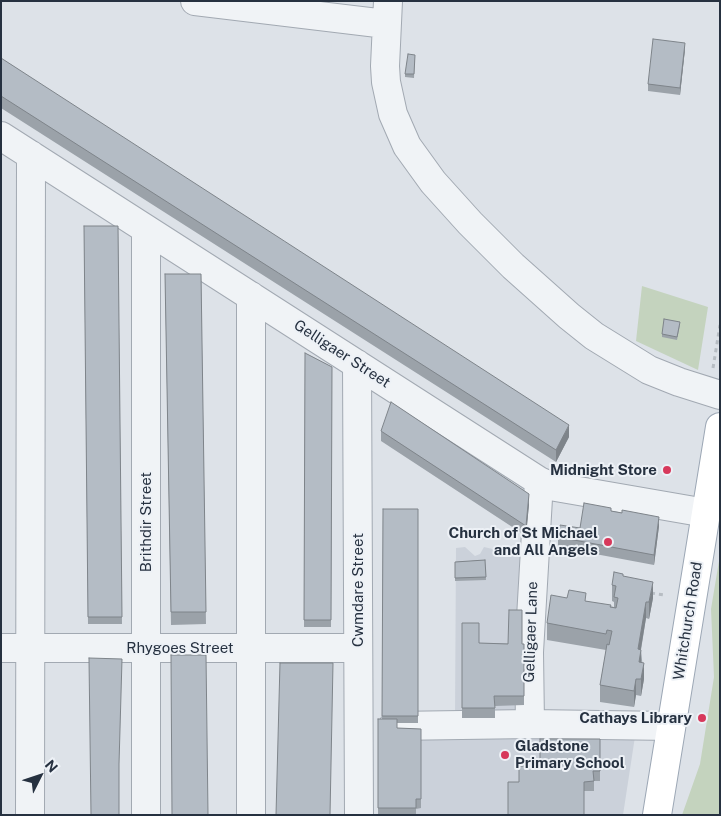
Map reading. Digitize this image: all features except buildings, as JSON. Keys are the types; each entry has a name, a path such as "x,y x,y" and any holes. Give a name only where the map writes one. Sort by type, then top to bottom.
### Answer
{"main road":[{"name":"Whitchurch Road","path":"657,815 720,427"}],"street":[{"path":"195,1 387,13 386,82 394,118 416,160 451,203 539,289 594,336 649,370 720,395"},
{"name":"Gelligaer Street","path":"1,136 539,481 550,486 706,513"},
{"path":"30,815 31,155"},
{"name":"Brithdir Street","path":"146,230 146,815"},
{"path":"251,296 252,815"},
{"name":"Cwmdare Street","path":"357,364 359,815"},
{"name":"Gelligaer Lane","path":"530,724 529,652 539,481"},
{"name":"Rhygoes Street","path":"1,648 358,648"},
{"path":"393,726 530,724 671,726"}],"path":[{"path":"650,593 664,595"}],"shaded area":[{"path":"465,547 475,556 480,554 484,547 526,557 520,708 513,719 455,718 456,548"},
{"name":"Gladstone Primary School","path":"378,729 636,730 623,815 378,815"}],"green space":[{"path":"642,286 708,307 698,370 636,341"},
{"path":"720,555 720,815 682,815 700,764 714,677 711,609"}],"place":[{"name":"Midnight Store","path":"667,470"},
{"name":"Church of St Michael and All Angels","path":"608,542"},
{"name":"Cathays Library","path":"702,718"},
{"name":"Gladstone Primary School","path":"505,755"}]}
